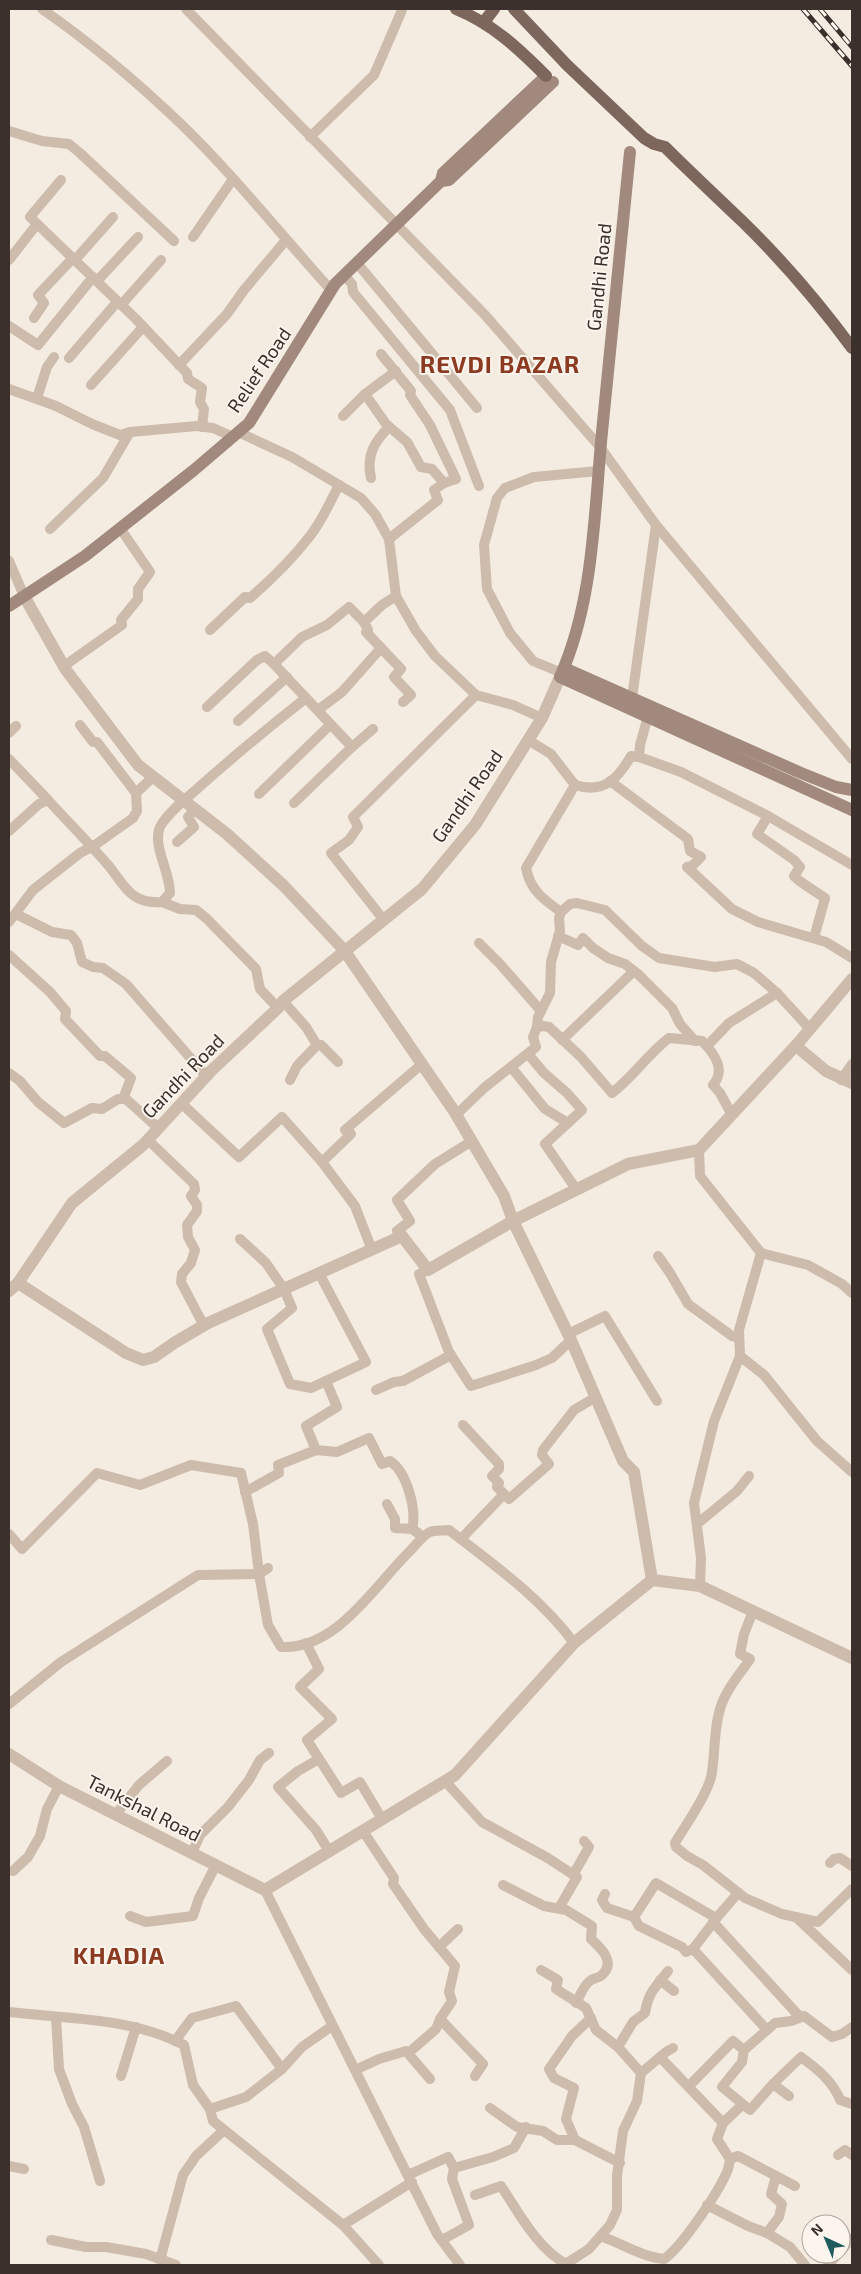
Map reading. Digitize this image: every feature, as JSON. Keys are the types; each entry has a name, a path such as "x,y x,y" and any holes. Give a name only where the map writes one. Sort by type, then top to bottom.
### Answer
{"main road":[{"path":"456,9 472,15 486,24 487,18 494,9"},
{"path":"514,9 644,138 654,144 666,147 715,198 741,220 815,300 852,348"},
{"name":"Relief Road","path":"9,606 85,556 236,434 254,415 332,290 344,275 441,181 443,173 550,79 511,41 486,24"},
{"name":"Gandhi Road","path":"562,673 574,647 592,556 600,447 630,152"},
{"path":"562,673 632,698 801,773 836,787 852,790"},
{"path":"562,673 648,716 852,810"}],"street":[{"path":"42,9 110,60 181,124 332,290"},
{"path":"186,9 485,315 600,447 656,526 852,759"},
{"path":"310,136 374,75 402,10"},
{"path":"9,131 42,141 68,144 174,241"},
{"path":"193,237 232,179"},
{"path":"61,180 30,217 143,327 187,373 188,379 202,388 200,402 204,409 202,427"},
{"path":"34,318 44,303 38,295 113,218"},
{"path":"9,260 37,224"},
{"path":"9,326 38,345 95,279 138,237"},
{"path":"179,365 227,314 244,290 286,240"},
{"path":"69,358 161,260"},
{"path":"357,262 477,408"},
{"path":"344,275 352,284 353,292 450,410 479,486"},
{"path":"91,385 143,327"},
{"path":"381,354 411,391 410,395 430,425 456,479 444,483 434,490 438,500 389,539"},
{"path":"38,398 47,367 54,357"},
{"path":"343,416 365,394 396,371"},
{"path":"9,389 38,398 120,435 130,432 202,427 236,434 292,457 361,498 374,514 389,539 396,596 416,631 436,656 476,695 513,706 542,718"},
{"path":"365,394 389,427 407,442 421,467 432,468 444,483"},
{"path":"371,478 370,456 376,440 389,427"},
{"path":"50,529 103,478 130,432"},
{"path":"562,673 533,661 510,633 487,589 484,545 497,498 505,488 534,477 598,471"},
{"path":"210,630 245,597 250,598 271,580 296,553 311,535 339,485"},
{"path":"632,698 656,526"},
{"path":"64,666 122,626 121,620 138,599 138,589 150,572 120,528"},
{"path":"9,562 24,596 64,666 138,765 227,834 284,886 344,950 456,1114 504,1196 513,1221 570,1337 623,1460 634,1472 652,1580"},
{"path":"364,622 382,605 396,596"},
{"path":"274,664 302,638 327,625 349,607 364,622 368,630 366,632 401,670 394,677 411,695 403,702"},
{"path":"318,710 342,692 381,648"},
{"path":"207,707 257,660 265,656 352,747"},
{"name":"Gandhi Road","path":"13,1287 72,1203 148,1140 280,1004 344,950 422,889 475,825 542,718 562,673"},
{"path":"238,721 286,676"},
{"path":"383,919 331,853 350,840 358,827 353,817 476,695"},
{"path":"162,902 170,893 170,888 158,838 160,827 184,801 270,725 306,698"},
{"path":"638,757 648,716"},
{"path":"9,922 33,890 80,853 133,818 137,810 136,793 96,742 93,742 80,725"},
{"path":"259,794 330,725"},
{"path":"294,803 374,728"},
{"path":"528,740 551,754 575,786 597,788 610,781 623,770 631,756 638,757 681,772 768,816 852,866"},
{"path":"9,759 83,836 90,848 107,864 132,894 143,901 162,902 180,910 196,910 206,918 256,969 260,989 306,1027 317,1044 321,1045 338,1062"},
{"path":"136,793 153,777"},
{"path":"610,781 688,839 690,851 701,857 692,866 687,867 724,903 758,922 826,942 852,958"},
{"path":"561,912 544,900 529,882 526,868 575,786"},
{"path":"9,831 39,804 48,800"},
{"path":"176,842 194,827 188,817 195,809"},
{"path":"768,816 757,834 794,860 800,867 794,876 797,880 808,885 826,898 814,938"},
{"path":"456,1114 484,1088 536,1047 533,1037 541,1011 550,993 551,962 558,936 561,912 570,904 577,902 605,910 642,946 659,958 715,967 737,964 754,972 777,993 810,1029"},
{"path":"16,914 52,932 71,935 77,943 82,962 92,967 103,968 126,984 207,1078"},
{"path":"558,936 578,945 583,938 593,948 608,958 625,964 672,1008 680,1024 695,1041"},
{"path":"478,943 500,964 541,1011"},
{"path":"9,955 50,992 66,1011 65,1019 100,1056 104,1056 131,1078 123,1099"},
{"path":"562,1040 634,971"},
{"path":"657,1401 605,1316 570,1337 552,1358 471,1386 451,1355 419,1274 513,1221 628,1164 699,1150 796,1046 852,979"},
{"path":"707,1046 729,1023 777,993"},
{"path":"537,1027 548,1027 601,1079 612,1093 669,1038 702,1042 707,1046 720,1070 719,1078 713,1085 720,1093 732,1115"},
{"path":"290,1080 297,1066 317,1044"},
{"path":"796,1046 826,1071 847,1081 852,1064"},
{"path":"528,1054 544,1073 568,1094 582,1110 545,1144 576,1190"},
{"path":"322,1162 351,1134 344,1130 422,1064"},
{"path":"511,1067 545,1109 568,1123"},
{"path":"9,1073 20,1081 38,1102 64,1123 92,1108 102,1109 118,1099 126,1099 158,1128"},
{"path":"182,1103 239,1157 282,1117 322,1162 356,1206 372,1250"},
{"path":"148,1140 194,1184 196,1190 191,1196 198,1211 187,1225 188,1236 195,1250 191,1263 182,1274 181,1282 204,1326"},
{"path":"428,1270 396,1231 410,1221 397,1200 435,1164 472,1141"},
{"path":"699,1150 700,1176 761,1253 808,1264 842,1284 852,1293"},
{"path":"13,1287 126,1353 143,1360 154,1357 204,1326 319,1272 400,1237"},
{"path":"240,1240 266,1263 284,1289 292,1308 267,1329 290,1384 311,1388 366,1362 319,1272"},
{"path":"700,1586 702,1558 694,1503 697,1484 714,1421 740,1356 739,1330 761,1253"},
{"path":"658,1256 688,1304 732,1336 739,1338"},
{"path":"376,1390 394,1382 403,1381 451,1355"},
{"path":"740,1356 764,1375 817,1442 852,1472"},
{"path":"316,1450 306,1426 337,1407 326,1381"},
{"path":"463,1424 499,1464 499,1469 492,1476 499,1483 497,1487 509,1499 550,1464 542,1455 543,1450 574,1410 596,1397"},
{"path":"245,1492 279,1474 278,1465 316,1450 337,1452 369,1438 382,1464 390,1461 396,1465 406,1484 413,1504 414,1521 412,1530"},
{"path":"9,1534 22,1549 98,1473 140,1486 191,1465 241,1473 253,1524 268,1625 281,1647 296,1648 333,1631 372,1593 394,1566 424,1537 430,1532 449,1530 483,1554 560,1624 574,1643"},
{"path":"697,1524 737,1491 749,1476"},
{"path":"461,1539 504,1494"},
{"path":"387,1504 394,1519 395,1528 412,1530 424,1537"},
{"path":"9,1704 61,1662 198,1575 259,1574 268,1568"},
{"path":"460,2265 442,2240 410,2179 265,1890 455,1775 574,1643 652,1580 700,1586 852,1658"},
{"path":"753,1611 744,1634 740,1654 750,1659 740,1676 728,1690 715,1729 712,1773 701,1799 675,1843 676,1847 703,1865 738,1893 782,1914 818,1922 852,1889"},
{"path":"306,1643 318,1669 300,1687 332,1719 307,1740 341,1793 360,1782 382,1819"},
{"path":"192,1853 200,1835 228,1807 249,1780 260,1760 270,1753"},
{"name":"Tankshal Road","path":"9,1754 59,1786 265,1890"},
{"path":"319,1759 298,1771 278,1787 316,1830 329,1851"},
{"path":"116,1814 138,1785 166,1761"},
{"path":"445,1781 482,1822 546,1857 577,1877 559,1908"},
{"path":"13,1871 28,1857 40,1836 47,1808 59,1786"},
{"path":"363,1831 394,1878 393,1884 424,1930 455,1966 449,1992 452,2001 436,2029 413,2049"},
{"path":"573,1875 589,1847 584,1841"},
{"path":"830,1863 834,1858 840,1858 852,1866"},
{"path":"130,1916 146,1922 193,1916 199,1898 216,1865"},
{"path":"634,1917 656,1883 714,1920 800,2017"},
{"path":"503,1885 544,1906 559,1908 592,1926 591,1939 608,1958 607,1970 601,1976 591,1980 576,2003"},
{"path":"605,1894 602,1900 607,1908 634,1917 639,1926 682,1947 686,1952 693,1949 714,1920 738,1893"},
{"path":"795,1916 852,1970"},
{"path":"439,1947 458,1929"},
{"path":"693,1949 767,2030"},
{"path":"541,1970 558,1980 556,1989 586,2008 596,2030 618,2047 641,2073"},
{"path":"618,2047 633,2022 645,2013 647,1999 653,1988 668,1971"},
{"path":"660,1980 674,1991"},
{"path":"175,2041 192,2018 236,2006 282,2069"},
{"path":"9,2012 94,2019 136,2027 184,2045 193,2085 210,2109 213,2121 343,2225 379,2265"},
{"path":"56,2017 59,2069 68,2095 84,2127 100,2181"},
{"path":"852,2027 842,2034 832,2037 808,2017 775,2023 744,2050 742,2062 722,2087 750,2110 799,2054 826,2078 836,2090 840,2100 852,2104"},
{"path":"575,2140 566,2119 574,2088 554,2078 549,2069 572,2036 591,2018"},
{"path":"440,2019 483,2064 475,2076"},
{"path":"210,2109 246,2097 282,2069 302,2047 332,2026"},
{"path":"121,2076 136,2027"},
{"path":"689,2086 733,2041 744,2050"},
{"path":"475,2196 502,2186 525,2223 555,2258 565,2265 589,2249 610,2226 617,2210 617,2176 623,2131 637,2101 641,2073 673,2048"},
{"path":"355,2070 379,2059 406,2051 430,2080"},
{"path":"660,2057 723,2123"},
{"path":"773,2084 789,2096"},
{"path":"602,2236 641,2254 664,2259 671,2254 690,2230 727,2172 730,2159 717,2139 723,2123 742,2104"},
{"path":"490,2108 517,2127 543,2130 557,2140 575,2140 620,2163"},
{"path":"454,2168 492,2158 514,2148 526,2127"},
{"path":"160,2260 184,2175 196,2156 224,2130"},
{"path":"838,2155 845,2150 851,2150"},
{"path":"730,2159 738,2156 795,2186"},
{"path":"343,2225 410,2179 448,2157 454,2168 452,2179 469,2225 442,2240"},
{"path":"9,2166 24,2168"},
{"path":"767,2233 779,2217 782,2204 771,2194 776,2176"},
{"path":"706,2205 748,2226 767,2233 790,2247 804,2265"},
{"path":"51,2240 86,2247 106,2247 146,2254 176,2265"}],"railway":[{"path":"803,9 852,66"},
{"path":"820,9 852,47"}],"district":[{"name":"REVDI BAZAR","path":"500,365"},
{"name":"KHADIA","path":"119,1956"}]}
